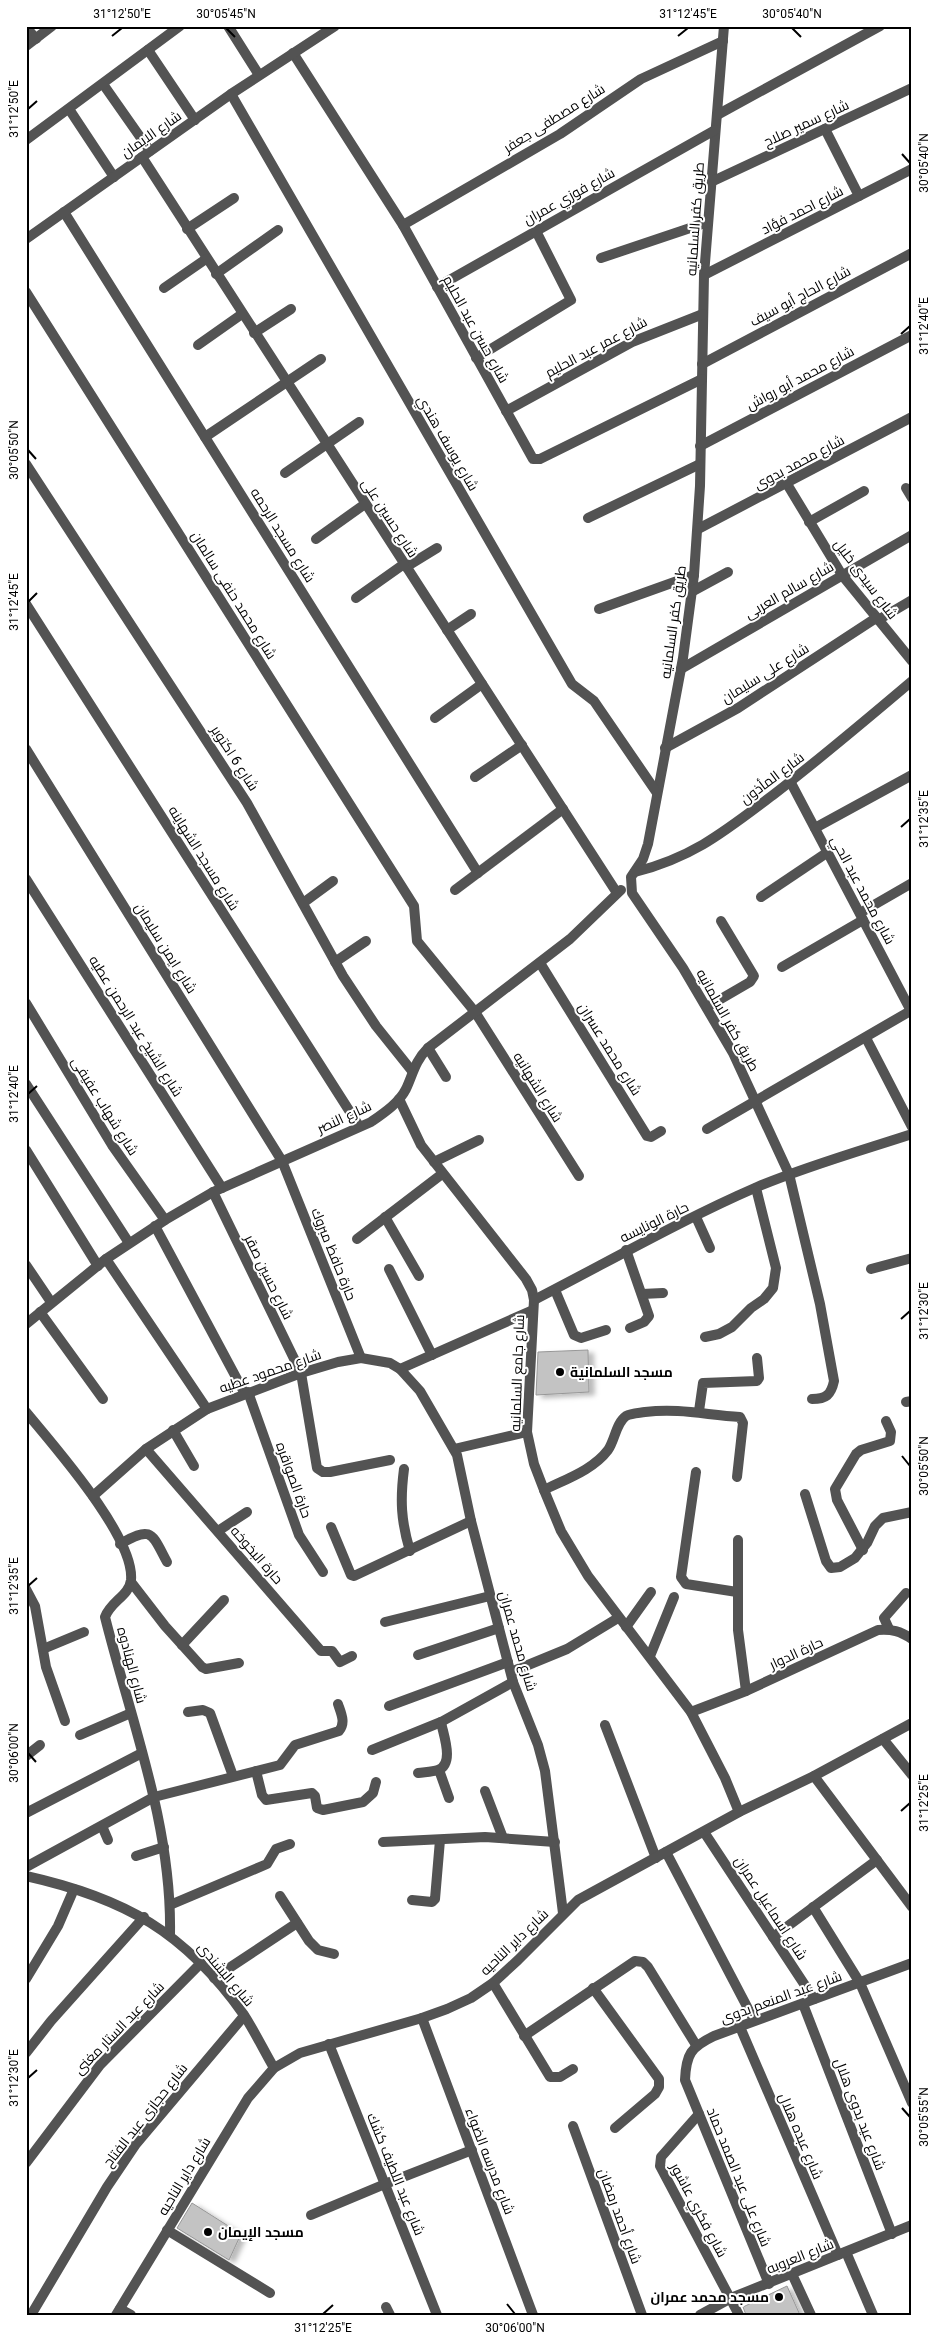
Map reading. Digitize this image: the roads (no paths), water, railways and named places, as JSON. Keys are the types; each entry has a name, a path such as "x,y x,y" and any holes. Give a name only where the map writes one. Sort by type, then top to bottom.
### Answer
{"street":[{"path":"26,46 52,26"},
{"path":"26,140 180,26"},
{"path":"228,26 259,75"},
{"name":"شارع الايمان","path":"26,239 231,94 335,26"},
{"name":"طريق كفر السلمانيه","path":"724,26 704,275 698,529 694,575 681,669 648,844 630,883 632,894 683,968 707,1007 757,1101 789,1174 820,1304 834,1381 832,1392 823,1399 812,1399"},
{"path":"717,115 880,26"},
{"path":"26,27 36,38"},
{"name":"شارع مصطفى جعفر","path":"403,225 560,134 641,79 723,41"},
{"path":"148,50 195,120"},
{"name":"شارع حسن عبد الحليم","path":"293,53 403,225 530,456 540,460 702,378"},
{"name":"شارع حسين على","path":"103,84 146,154 186,229 617,893"},
{"name":"شارع سمير صلاح","path":"711,182 912,88"},
{"name":"شارع يوسف هندي","path":"231,94 572,684 594,701 657,793"},
{"path":"69,109 114,177"},
{"path":"825,129 859,196"},
{"name":"شارع فوزي عمران","path":"437,287 716,130"},
{"name":"شارع احمد فؤاد","path":"704,275 912,169"},
{"path":"186,229 234,198"},
{"name":"شارع مسجد الرحمه","path":"64,212 478,873"},
{"path":"601,258 708,222"},
{"path":"216,274 278,230"},
{"path":"476,358 571,300 536,231"},
{"name":"شارع الحاج أبو سيف","path":"702,364 912,253"},
{"path":"164,288 206,259"},
{"name":"شارع محمد حنفى سالمان","path":"26,292 409,898 416,914"},
{"path":"254,333 291,309"},
{"path":"198,345 242,314"},
{"name":"شارع عمر عبد الحليم","path":"506,411 632,342 655,331 703,314"},
{"name":"شارع محمد أبو رواش","path":"700,446 912,335"},
{"path":"205,437 321,358"},
{"name":"شارع محمد بدوى","path":"698,529 788,484 912,417"},
{"path":"284,473 359,422"},
{"name":"شارع 6 اكتوبر","path":"26,464 247,803 335,962 376,1026 412,1071"},
{"path":"588,518 700,464"},
{"name":"شارع سيدى خليل","path":"788,484 842,575 912,661"},
{"path":"906,488 912,498"},
{"path":"809,522 864,491"},
{"path":"316,539 365,504"},
{"name":"شارع سالم العربى","path":"681,669 912,535"},
{"path":"356,598 437,548"},
{"path":"692,591 728,572"},
{"path":"599,609 694,575"},
{"name":"شارع على سليمان","path":"665,748 738,708 877,619 912,600"},
{"name":"شارع مسجد الشهاينه","path":"26,604 358,1126"},
{"path":"446,630 472,614"},
{"name":"شارع المأذون","path":"634,872 682,857 704,845 790,781 912,681"},
{"path":"435,718 482,684"},
{"path":"475,777 522,746"},
{"name":"شارع ايمن سليمان","path":"26,749 282,1161"},
{"path":"815,828 912,775"},
{"name":"شارع محمد عبد الحي","path":"790,781 912,1011"},
{"path":"455,890 563,810"},
{"path":"761,897 828,852"},
{"name":"شارع الشيخ عبد الرحمن عطيه","path":"26,879 217,1190"},
{"path":"303,903 334,881"},
{"name":"شارع النصر","path":"26,1324 102,1262 164,1220 217,1190 358,1126 371,1122 399,1099 406,1090 412,1071 428,1048 587,925 617,893 630,883"},
{"path":"782,967 912,883"},
{"name":"شارع الشهانيه","path":"416,914 415,933 417,941 475,1012 579,1176"},
{"path":"707,1007 750,982 754,976 721,921"},
{"path":"335,962 366,941"},
{"name":"شارع محمد عسران","path":"540,962 647,1136 651,1137 661,1131"},
{"name":"شارع شهاب عفيفى","path":"26,1003 112,1145 164,1220"},
{"path":"707,1130 912,1011"},
{"path":"866,1038 912,1127"},
{"path":"428,1048 446,1077"},
{"path":"26,1084 129,1243"},
{"name":"شارع جامع السلمانيه","path":"399,1099 417,1138 442,1174 526,1279 532,1290 533,1305 527,1432 534,1464 561,1531 588,1576 618,1618 650,1656 691,1712 721,1769 739,1812"},
{"name":"حارة الونايسه","path":"400,1369 533,1305 554,1290 626,1250 756,1188 789,1174 912,1134"},
{"path":"434,1162 478,1140"},
{"path":"26,1150 102,1262 207,1409"},
{"name":"حارة حافظ مبروك","path":"282,1161 361,1358"},
{"path":"357,1239 442,1174"},
{"path":"705,1337 719,1334 732,1327 751,1308 764,1300 773,1288 776,1268 756,1188"},
{"name":"شارع حسين صقر","path":"217,1190 301,1374 317,1468 323,1472 330,1472 390,1460"},
{"path":"385,1217 419,1276"},
{"path":"696,1217 710,1248"},
{"name":"حارة الصواقره","path":"155,1226 246,1393 299,1535 323,1572"},
{"path":"626,1250 649,1316 644,1322 630,1328"},
{"path":"871,1269 912,1258"},
{"path":"26,1265 51,1302"},
{"path":"389,1268 432,1355"},
{"path":"554,1290 574,1335 581,1338 606,1330"},
{"path":"642,1294 663,1293"},
{"path":"40,1312 103,1400"},
{"name":"شارع محمود عطيه","path":"93,1496 146,1449 207,1409 301,1374 361,1358 390,1363 400,1369 411,1380 448,1437"},
{"path":"699,1411 703,1383 757,1381 759,1378 756,1358"},
{"path":"544,1490 593,1465 602,1457 609,1448 621,1422 628,1415 665,1410 699,1411 740,1417 742,1420 737,1478"},
{"path":"26,1412 93,1496 120,1544 129,1565 131,1582 182,1645 204,1668 239,1663"},
{"path":"863,1550 837,1500 835,1489 856,1454 890,1441 892,1432 886,1421"},
{"path":"173,1430 194,1466"},
{"path":"454,1449 527,1432"},
{"name":"شارع محمد عمران","path":"448,1437 454,1449 509,1667 538,1745 548,1788 563,1913"},
{"name":"حارة البخوخه","path":"146,1449 321,1651 332,1651 339,1662 352,1656"},
{"path":"404,1469 401,1506 402,1524 410,1551"},
{"path":"696,1472 681,1577 686,1584 737,1592"},
{"path":"805,1494 826,1561 831,1568 840,1567 855,1558 863,1550 878,1522 888,1517 912,1512"},
{"path":"218,1531 247,1512"},
{"path":"331,1527 351,1575 354,1576 471,1522"},
{"path":"120,1544 138,1534 150,1534 167,1562"},
{"path":"738,1540 738,1630 746,1691"},
{"name":"شارع الهنادوه","path":"131,1582 126,1593 109,1607 105,1617 154,1797 164,1847 170,1905 170,1934"},
{"path":"26,1589 35,1606 51,1686 65,1721"},
{"path":"626,1627 651,1592"},
{"path":"906,1593 884,1618 889,1629 900,1631 912,1639"},
{"path":"385,1622 490,1596"},
{"path":"650,1656 674,1597"},
{"path":"182,1645 224,1600"},
{"path":"389,1706 567,1649 618,1618"},
{"path":"418,1656 499,1628"},
{"name":"حارة الدوار","path":"691,1712 746,1691 878,1630 889,1629"},
{"path":"43,1648 84,1632"},
{"path":"372,1750 441,1722 514,1682"},
{"path":"26,1875 102,1826 154,1797 280,1765 296,1745 340,1731 343,1727 343,1722 338,1704"},
{"path":"188,1712 203,1710 210,1713 233,1776"},
{"path":"80,1735 131,1713"},
{"path":"418,1773 439,1770 445,1765 447,1757 441,1722"},
{"name":"شارع داير الناحيه","path":"118,2312 248,2098 274,2068 300,2053 422,2018 463,2002 493,1983 548,1932 563,1913 578,1900 739,1812 814,1776 912,1724"},
{"path":"606,1725 656,1858"},
{"path":"883,1739 912,1775"},
{"path":"27,1753 40,1745"},
{"path":"26,1813 142,1753"},
{"path":"439,1770 450,1798"},
{"path":"256,1771 262,1795 266,1800 312,1793 315,1796 317,1808 324,1810 363,1802 373,1793 376,1782"},
{"path":"814,1776 912,1907"},
{"path":"485,1791 503,1838"},
{"path":"102,1826 108,1840"},
{"name":"شارع اسماعيل عمران","path":"704,1832 814,2000"},
{"path":"383,1842 486,1837 555,1842"},
{"path":"412,1900 432,1902 435,1899 440,1840"},
{"path":"170,1905 267,1864 276,1849 290,1844"},
{"path":"136,1856 164,1847"},
{"path":"666,1852 754,2020"},
{"path":"773,1937 877,1860"},
{"name":"شارع البشندى","path":"26,1875 74,1889 144,1918 170,1934 202,1963 244,2016 274,2068"},
{"path":"26,1979 58,1926 74,1889"},
{"path":"280,1896 309,1941 318,1950 334,1954"},
{"path":"813,1908 860,1983 912,2103"},
{"path":"26,2053 51,2021 144,1918"},
{"path":"214,1978 297,1923"},
{"path":"524,2036 635,1961 642,1962 648,1967 696,2045"},
{"name":"شارع عبد الستار مغنى","path":"26,2163 100,2065 202,1963"},
{"name":"شارع عبد المنعم بدوى","path":"696,2045 754,2020 803,2004 912,1963"},
{"path":"493,1983 550,2077 560,2077 573,2069"},
{"path":"593,1988 659,2079 659,2087 655,2094 615,2128"},
{"name":"شارع عيد بدوى هلال","path":"803,2004 892,2234"},
{"name":"شارع حجازى عبد الفتاح","path":"31,2315 107,2187 136,2144 244,2016"},
{"name":"شارع مدرسه الضواء","path":"422,2018 533,2315"},
{"name":"شارع عبده هلال","path":"740,2027 842,2254"},
{"name":"شارع عبد اللطيف كشك","path":"329,2044 437,2315"},
{"name":"شارع على عبد الصمد حماد","path":"696,2045 686,2061 685,2080 769,2284"},
{"name":"شارع فكري عاشور","path":"699,2114 662,2157 660,2166 731,2298"},
{"name":"شارع أحمد رمضان","path":"573,2126 642,2315"},
{"path":"311,2215 472,2150"},
{"name":"شارع العروبه","path":"700,2315 731,2298 912,2226"},
{"path":"167,2230 270,2293"},
{"path":"842,2254 873,2315"},
{"path":"792,2274 811,2315"},
{"path":"731,2298 739,2315"},
{"path":"118,2312 131,2315"}],"place":[{"name":"مسجد السلمانية","path":"560,1372"},
{"name":"مسجد الإيمان","path":"208,2232"},
{"name":"مسجد محمد عمران","path":"779,2297"}]}
